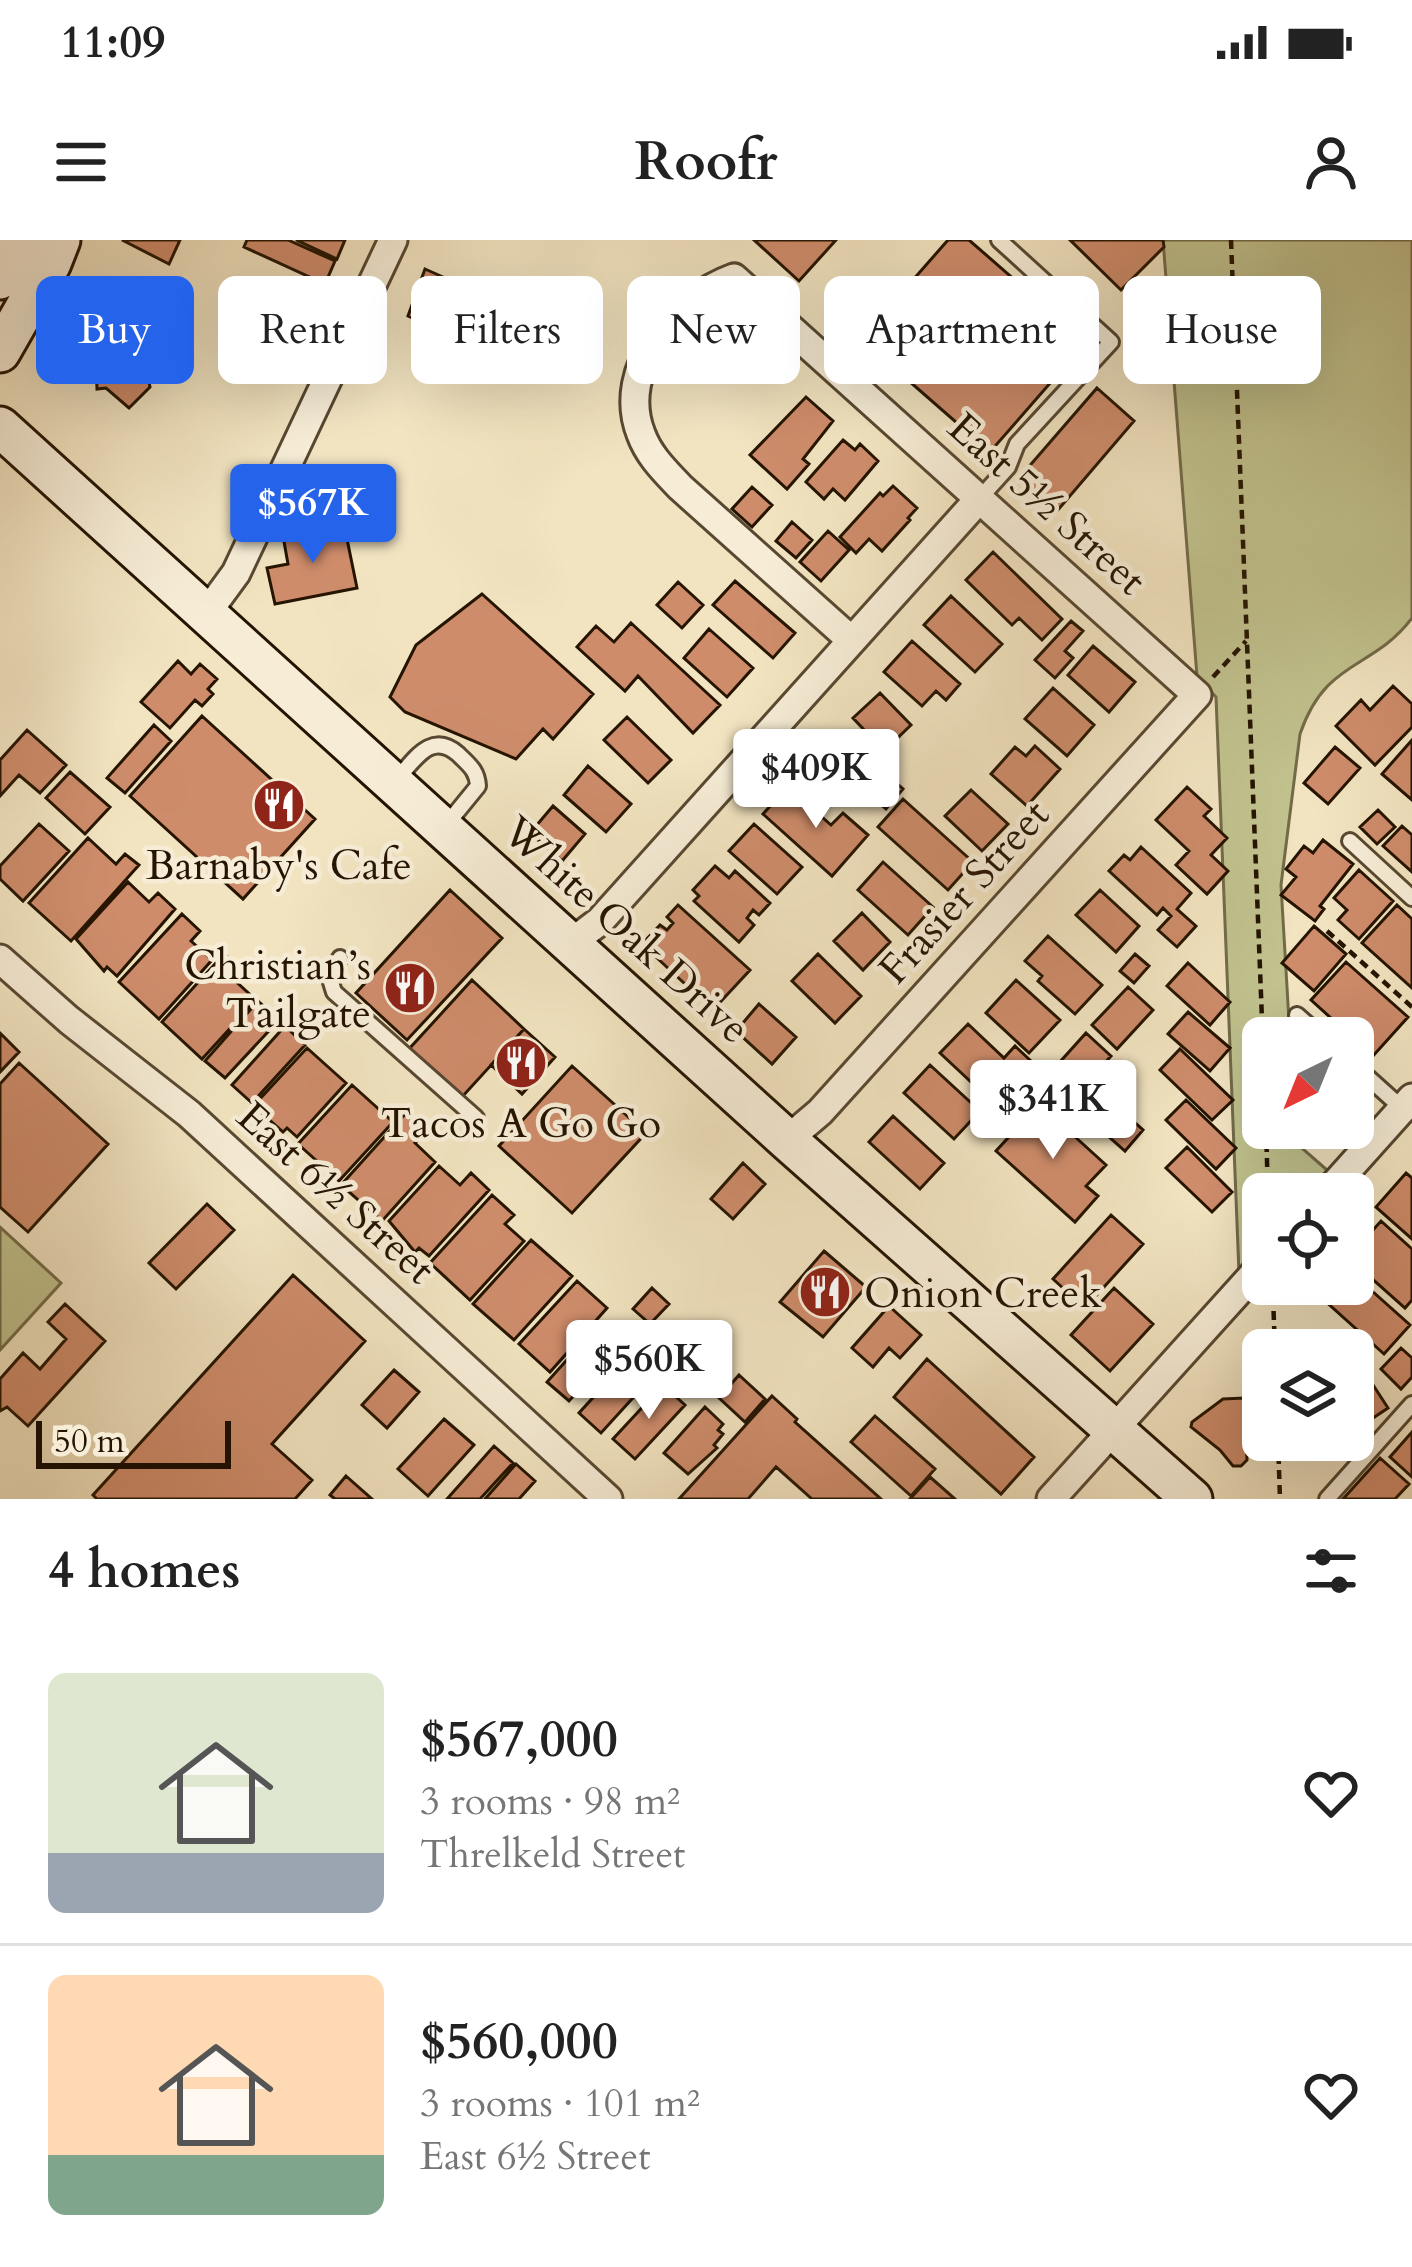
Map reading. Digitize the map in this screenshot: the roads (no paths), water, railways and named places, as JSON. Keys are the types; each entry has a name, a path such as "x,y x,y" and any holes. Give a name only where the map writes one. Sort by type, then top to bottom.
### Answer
{"main road":[{"path":"0,279 20,240"},
{"path":"0,352 60,240"},
{"name":"White Oak Drive","path":"0,428 1192,1499"}],"street":[{"path":"206,614 236,573 393,240"},
{"name":"East 5½ Street","path":"850,639 680,487 656,462 639,431 635,414 640,377 656,339 695,296 734,278 1197,694"},
{"path":"571,943 600,921 980,498"},
{"name":"Frasier Street","path":"788,1140 820,1112 1197,694"},
{"name":"East 6½ Street","path":"0,959 189,1114 608,1499"},
{"path":"1345,1173 1407,1103"},
{"path":"1051,1499 1242,1302"}],"lane":[{"path":"980,498 1008,466 1017,444 1112,342 999,240"},
{"path":"394,783 425,748 438,743 449,746 476,770 478,786 443,828"},
{"path":"1350,841 1412,898"},
{"path":"340,958 330,979 334,992 476,1118"},
{"path":"1374,1079 1407,1103"},
{"path":"1327,1499 1412,1404"}],"place":[{"name":"Barnaby's Cafe","path":"279,805"},
{"name":"Christian’s Tailgate","path":"410,988"},
{"name":"Tacos A Go Go","path":"521,1063"},
{"name":"Onion Creek","path":"825,1292"}]}
